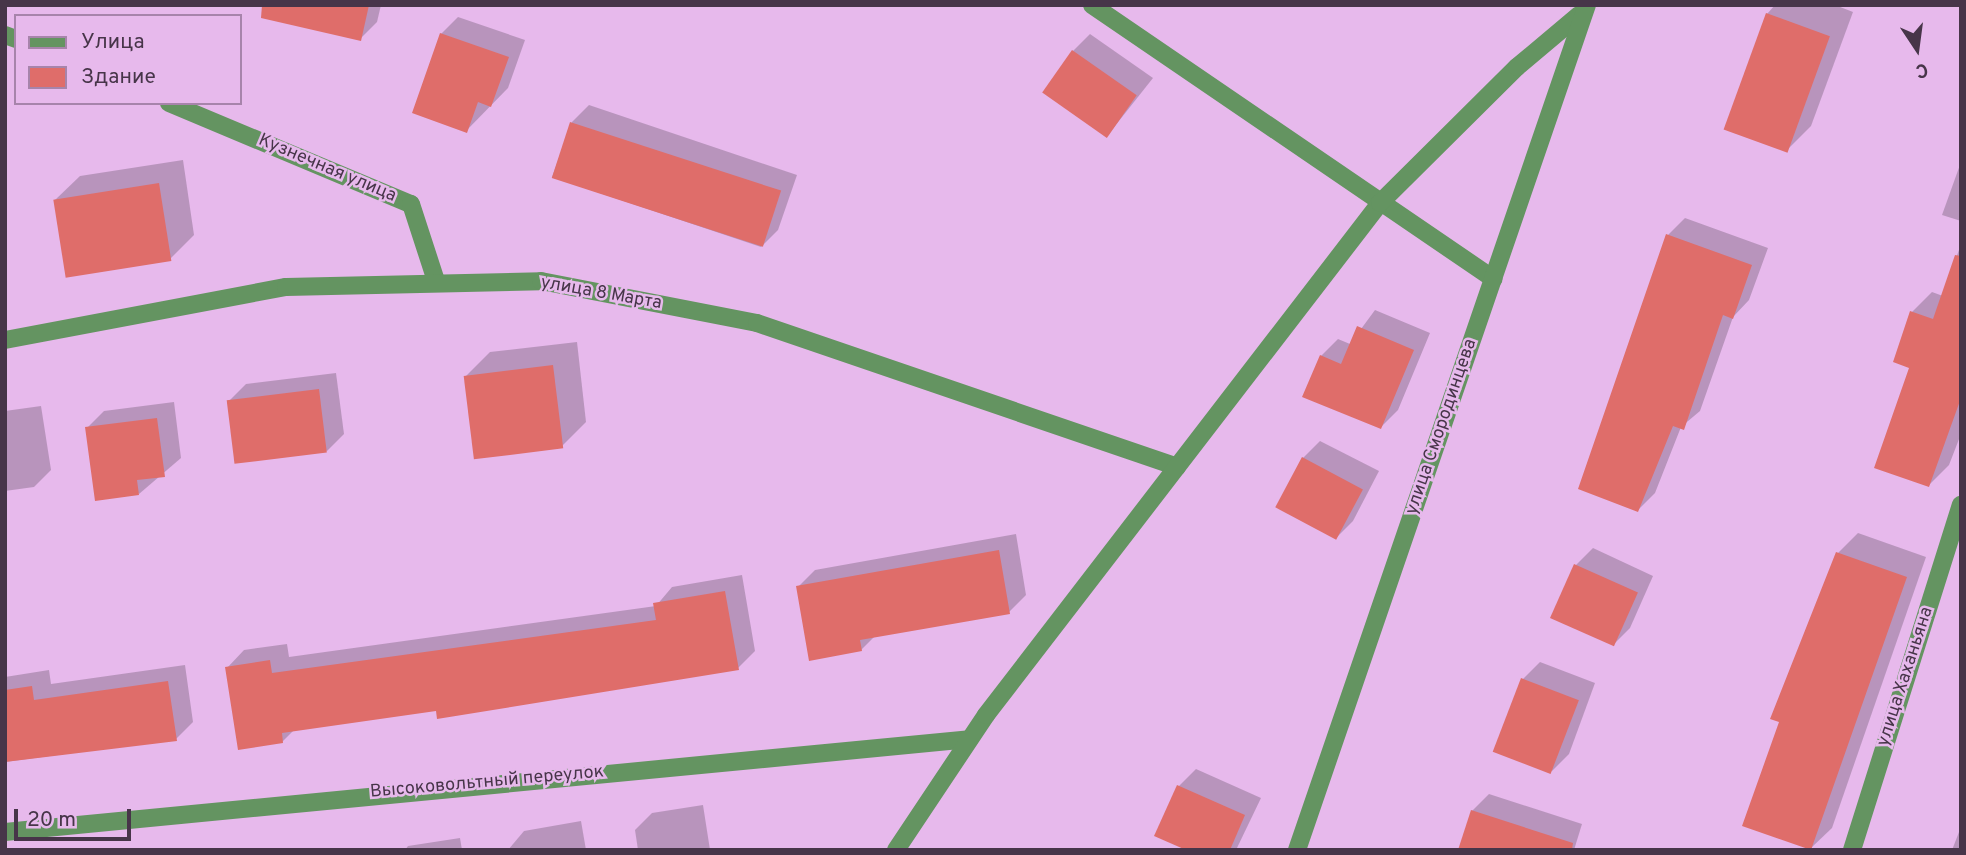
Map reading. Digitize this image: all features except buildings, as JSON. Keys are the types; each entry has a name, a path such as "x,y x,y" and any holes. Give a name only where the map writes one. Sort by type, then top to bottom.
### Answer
{"street":[{"path":"1092,5 1493,279"},
{"path":"896,850 970,739 1380,203 1517,67 1583,10"},
{"name":"улица Смородинцева","path":"1297,850 1583,10"},
{"name":"Кузнечная улица","path":"174,105 411,204 436,281"},
{"name":"улица 8 Марта","path":"5,340 286,287 436,281 541,281 757,323 1177,467"},
{"name":"улица Хаханьяна","path":"1852,850 1961,505"},
{"name":"Высоковольтный переулок","path":"5,832 970,739"}]}
